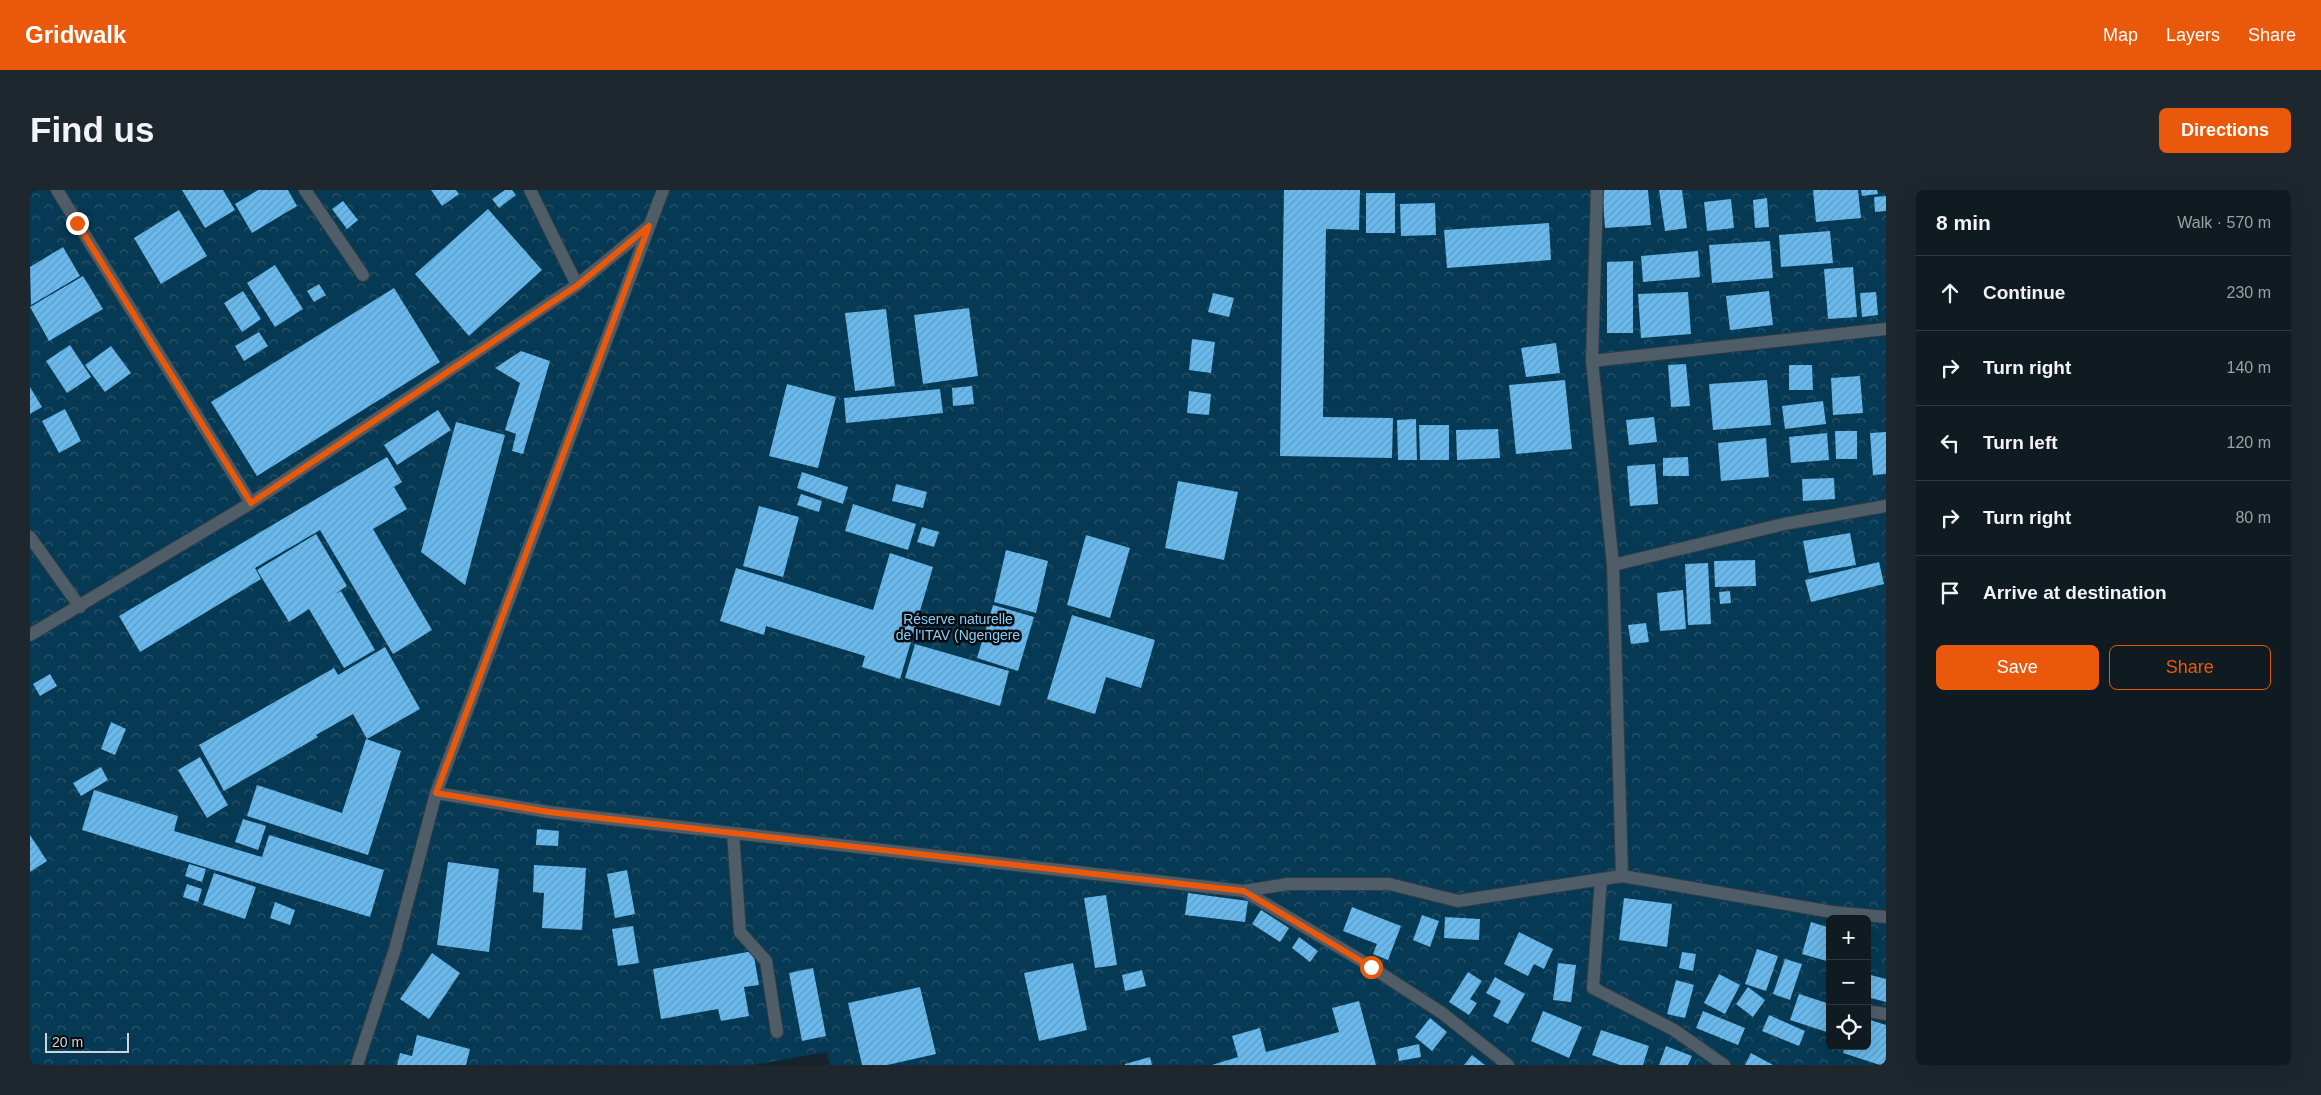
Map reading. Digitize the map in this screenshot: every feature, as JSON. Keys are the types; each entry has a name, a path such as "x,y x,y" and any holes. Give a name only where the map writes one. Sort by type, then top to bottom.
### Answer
{"street":[{"path":"57,190 251,503"},
{"path":"306,190 363,275"},
{"path":"530,190 578,285"},
{"path":"357,1065 395,949 436,793 663,190"},
{"path":"1597,190 1592,361 1613,565 1622,876"},
{"path":"30,635 80,607 251,503 578,285 649,226"},
{"path":"1592,361 1886,329"},
{"path":"1613,565 1784,524 1886,506"},
{"path":"30,537 80,607"},
{"path":"436,793 549,812 1244,891 1288,884 1389,884 1458,901 1622,876 1832,912 1886,917"},
{"path":"733,833 740,932 766,961 777,1032"},
{"path":"1601,879 1593,988 1674,1030 1724,1065"},
{"path":"1244,891 1357,958 1442,1013 1508,1065"},
{"path":"1871,1012 1886,1014"}],"green space":[{"name":"Réserve naturelle de l'ITAV (Ngengere","path":"30,190 1886,190 1886,1065 830,1065 827,1052 753,1065 30,1065"}],"building":[{"path":"182,190 223,190 235,210 205,228"},
{"path":"258,190 288,190 297,206 252,233 235,204"},
{"path":"431,190 456,190 459,194 442,206"},
{"path":"505,190 512,190 516,195 499,208 492,199"},
{"path":"1284,190 1360,190 1359,230 1326,229 1323,417 1393,418 1392,458 1280,456"},
{"path":"1602,190 1648,190 1651,225 1605,228"},
{"path":"1659,190 1682,190 1687,228 1665,231"},
{"path":"1813,190 1858,190 1861,218 1816,222"},
{"path":"1861,190 1877,190 1878,194 1862,196"},
{"path":"1366,193 1395,193 1395,233 1366,233"},
{"path":"1886,196 1886,211 1875,212 1874,197"},
{"path":"1767,198 1769,227 1755,228 1753,200"},
{"path":"1731,199 1734,228 1707,231 1704,202"},
{"path":"343,201 358,220 347,229 332,209"},
{"path":"1435,203 1436,235 1401,236 1400,204"},
{"path":"488,209 542,270 469,336 415,274"},
{"path":"179,210 207,256 161,284 134,238"},
{"path":"1549,223 1551,260 1447,268 1444,230"},
{"path":"1830,231 1833,263 1781,267 1779,235"},
{"path":"1770,241 1773,278 1712,283 1709,245"},
{"path":"63,247 80,276 31,305 30,267"},
{"path":"1698,251 1700,277 1643,282 1641,256"},
{"path":"1633,261 1633,333 1607,333 1607,262"},
{"path":"275,265 303,309 275,327 247,283"},
{"path":"1853,267 1857,317 1828,319 1824,269"},
{"path":"83,276 103,309 49,341 30,307"},
{"path":"319,284 326,295 314,302 307,291"},
{"path":"394,288 440,362 257,476 211,402"},
{"path":"243,291 261,319 242,332 224,303"},
{"path":"1769,291 1773,325 1730,330 1726,296"},
{"path":"1688,292 1691,334 1641,338 1638,294"},
{"path":"1876,292 1878,315 1862,317 1860,293"},
{"path":"1213,293 1234,298 1229,317 1208,312"},
{"path":"969,308 978,376 923,384 914,315"},
{"path":"886,309 895,386 855,391 845,313"},
{"path":"259,332 268,346 244,361 235,346"},
{"path":"1192,339 1215,342 1211,373 1189,370"},
{"path":"1556,343 1560,373 1526,377 1521,348"},
{"path":"70,345 91,377 67,393 46,361"},
{"path":"111,346 131,373 105,392 85,365"},
{"path":"521,351 550,361 523,454 512,451 516,434 505,430 520,383 495,368"},
{"path":"1686,364 1690,406 1671,407 1668,365"},
{"path":"1789,365 1812,365 1813,390 1789,390"},
{"path":"1860,376 1863,413 1833,415 1831,378"},
{"path":"1565,380 1572,449 1516,454 1509,385"},
{"path":"1767,380 1771,425 1713,430 1709,384"},
{"path":"787,384 836,397 818,468 769,456"},
{"path":"972,386 974,404 953,406 952,388"},
{"path":"30,387 42,407 30,414"},
{"path":"940,389 943,413 846,423 844,398"},
{"path":"1189,391 1211,394 1209,415 1187,413"},
{"path":"1823,401 1826,424 1785,429 1782,406"},
{"path":"65,409 81,441 59,453 42,421"},
{"path":"438,410 451,430 397,465 384,445"},
{"path":"1654,417 1657,442 1629,445 1626,420"},
{"path":"1416,419 1417,460 1398,460 1397,420"},
{"path":"456,422 505,435 465,585 421,552"},
{"path":"1419,425 1449,425 1449,460 1420,460"},
{"path":"1498,429 1500,458 1457,460 1456,430"},
{"path":"1835,431 1857,431 1857,459 1836,459"},
{"path":"1886,432 1886,474 1873,475 1870,433"},
{"path":"1827,433 1829,460 1791,463 1789,437"},
{"path":"1766,438 1769,477 1721,481 1718,443"},
{"path":"387,457 402,482 394,487 407,509 373,529 432,630 393,654 320,530 255,568 261,579 140,652 119,616"},
{"path":"1688,457 1689,476 1663,476 1663,458"},
{"path":"1655,464 1658,504 1630,506 1627,466"},
{"path":"802,472 848,487 843,504 797,488"},
{"path":"1834,478 1835,499 1803,501 1802,479"},
{"path":"1178,481 1238,492 1224,560 1165,548"},
{"path":"896,484 927,492 923,508 892,501"},
{"path":"801,494 822,501 819,512 797,505"},
{"path":"853,504 916,524 908,550 845,531"},
{"path":"759,506 799,517 783,577 743,566"},
{"path":"922,527 939,532 934,547 917,542"},
{"path":"1850,533 1856,565 1809,573 1803,541"},
{"path":"316,534 347,586 335,594 341,591 375,650 344,668 309,609 289,622 257,570"},
{"path":"1086,535 1130,548 1110,618 1067,605"},
{"path":"1006,550 1048,561 1036,613 994,602"},
{"path":"890,553 933,567 900,679 862,667 865,656 766,626 764,635 720,621 736,568 873,610"},
{"path":"1755,560 1756,586 1715,587 1714,561"},
{"path":"1879,562 1884,584 1811,602 1805,580"},
{"path":"1708,563 1711,624 1688,625 1685,564"},
{"path":"1683,590 1686,629 1660,631 1657,593"},
{"path":"1730,591 1731,603 1720,604 1719,592"},
{"path":"993,605 1034,617 1018,671 977,658"},
{"path":"1072,615 1155,640 1141,688 1106,677 1095,714 1047,699"},
{"path":"1646,623 1649,642 1631,644 1628,625"},
{"path":"915,644 1009,671 1000,706 905,678"},
{"path":"385,647 420,709 367,739 353,714 316,735 318,737 224,791 199,745 334,668 338,675"},
{"path":"50,674 57,686 40,696 33,684"},
{"path":"111,722 126,729 115,755 101,749"},
{"path":"366,739 401,751 368,855 247,816 257,785 342,813"},
{"path":"200,757 228,805 207,818 178,770"},
{"path":"101,767 108,780 81,796 73,783"},
{"path":"94,790 178,816 174,831 262,857 269,835 384,870 370,917 82,830"},
{"path":"243,819 266,826 258,850 235,842"},
{"path":"537,829 559,831 558,846 536,845"},
{"path":"30,835 47,861 30,872"},
{"path":"448,862 499,869 489,952 437,945"},
{"path":"189,864 206,869 202,882 185,876"},
{"path":"534,865 586,868 582,930 542,928 544,893 533,892"},
{"path":"627,870 635,914 615,918 607,874"},
{"path":"214,873 256,887 245,919 203,905"},
{"path":"187,884 202,889 198,902 183,897"},
{"path":"1188,893 1248,901 1245,922 1185,915"},
{"path":"1106,895 1117,965 1095,968 1084,898"},
{"path":"1624,898 1672,904 1667,947 1619,940"},
{"path":"275,902 295,910 290,925 270,918"},
{"path":"1352,907 1401,926 1388,960 1373,954 1377,944 1343,931"},
{"path":"1261,910 1289,928 1280,942 1252,924"},
{"path":"1422,915 1439,921 1430,947 1413,940"},
{"path":"1445,917 1480,919 1479,940 1444,938"},
{"path":"1811,922 1826,927 1826,961 1802,954"},
{"path":"633,926 639,963 618,966 612,929"},
{"path":"1519,932 1553,949 1544,969 1534,964 1528,976 1504,964"},
{"path":"1299,937 1318,951 1310,962 1292,948"},
{"path":"1757,949 1778,956 1766,991 1745,984"},
{"path":"753,951 759,985 744,987 749,1016 721,1021 718,1009 661,1019 653,969"},
{"path":"1682,952 1696,954 1693,971 1679,968"},
{"path":"432,953 460,973 429,1019 400,999"},
{"path":"1785,959 1802,964 1790,1000 1773,994"},
{"path":"1073,963 1087,1030 1039,1041 1024,973"},
{"path":"1558,963 1576,965 1571,1002 1553,1000"},
{"path":"813,968 826,1036 802,1041 789,973"},
{"path":"1142,970 1146,986 1125,991 1122,975"},
{"path":"1468,972 1482,981 1470,999 1477,1003 1469,1015 1449,1002"},
{"path":"1719,974 1740,985 1725,1014 1704,1003"},
{"path":"1871,975 1886,979 1886,1002 1871,998"},
{"path":"1495,977 1525,994 1508,1024 1493,1016 1501,1001 1486,993"},
{"path":"1676,980 1694,985 1685,1018 1667,1014"},
{"path":"920,987 936,1054 887,1065 862,1065 848,1003"},
{"path":"1748,987 1765,1000 1753,1017 1736,1004"},
{"path":"1799,994 1826,1003 1826,1032 1790,1020"},
{"path":"1359,1001 1376,1065 1212,1065 1238,1057 1232,1036 1260,1028 1266,1052 1339,1032 1332,1008"},
{"path":"1543,1011 1582,1027 1569,1058 1531,1041"},
{"path":"1703,1011 1745,1028 1738,1045 1696,1028"},
{"path":"1769,1015 1805,1031 1799,1046 1762,1031"},
{"path":"1430,1018 1447,1032 1432,1051 1415,1037"},
{"path":"1871,1020 1886,1025 1886,1065 1880,1065 1843,1053 1844,1050 1871,1050"},
{"path":"1601,1030 1649,1046 1643,1065 1620,1065 1592,1055"},
{"path":"417,1035 470,1049 466,1065 397,1065 400,1053 412,1056"},
{"path":"1419,1044 1421,1057 1399,1061 1397,1049"},
{"path":"1666,1046 1692,1056 1688,1065 1659,1065"},
{"path":"1751,1053 1773,1065 1745,1065"},
{"path":"1472,1055 1485,1065 1464,1065"},
{"path":"1150,1057 1152,1065 1125,1065 1125,1064"}],"route":[{"path":"77,223 251,503 578,285 649,226 436,793 549,812 1244,891 1371,967"}]}
